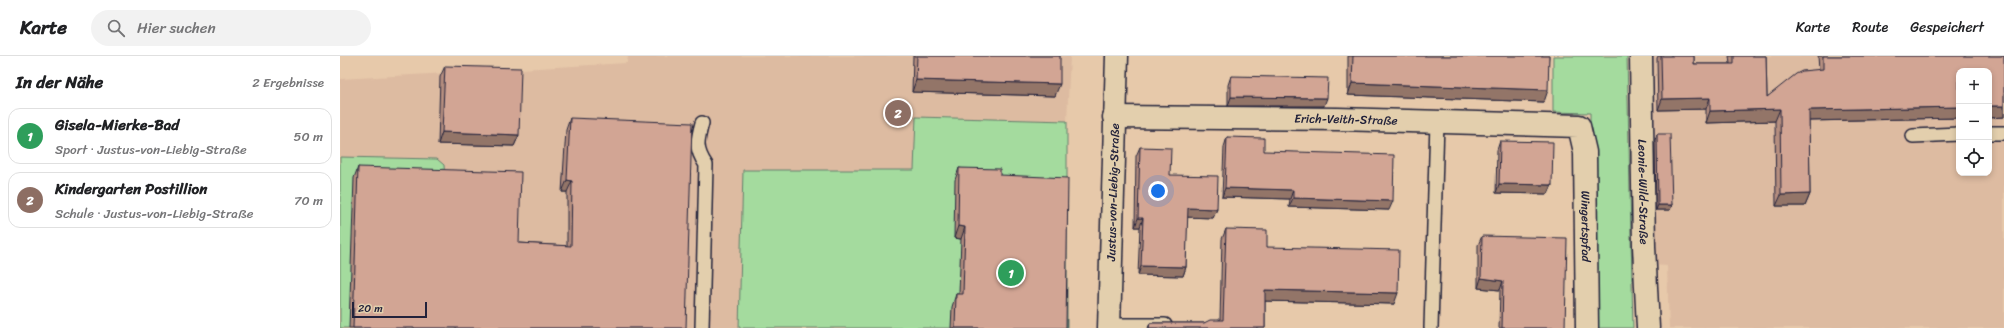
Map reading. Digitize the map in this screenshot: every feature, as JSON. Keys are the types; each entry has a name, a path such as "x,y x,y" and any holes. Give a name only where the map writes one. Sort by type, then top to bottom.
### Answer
{"street":[{"name":"Justus-von-Liebig-Straße","path":"1109,327 1117,56"},
{"name":"Leonie-Wild-Straße","path":"1641,56 1644,246 1648,328"},
{"name":"Erich-Veith-Straße","path":"1114,117 1437,122 1579,126"},
{"name":"Wingertspfad","path":"1579,126 1585,152 1587,328"}],"lane":[{"path":"1431,328 1437,122"},
{"path":"702,123 699,134 698,153 706,165 702,328"},
{"path":"1992,133 2004,133"},
{"path":"1913,136 1956,134"},
{"path":"1109,327 1178,325"}],"shaded area":[{"path":"628,56 1070,56 1067,121 916,117 915,170 743,170 739,328 340,328 340,79 627,63"},
{"path":"1648,56 2004,56 2004,328 1669,328 1667,266 1653,265"}],"green space":[{"path":"1553,56 1627,56 1633,328 1592,328 1590,113 1553,112"},
{"path":"916,117 1067,121 1067,328 739,328 743,170 914,170"},
{"path":"340,157 437,159 444,165 445,181 349,328 340,328"}],"building":[{"path":"917,56 1060,56 1060,84 916,80"},
{"path":"1353,56 1549,56 1548,90 1352,83"},
{"path":"1661,56 1694,56 1694,64 1734,64 1734,56 1766,56 1767,97 1802,71 1823,69 1823,56 2004,56 2004,106 1992,106 1992,68 1956,68 1956,107 1809,110 1810,194 1781,195 1780,109 1710,111 1710,98 1662,99"},
{"path":"445,66 521,68 519,135 442,132"},
{"path":"1231,76 1328,78 1327,98 1231,97"},
{"path":"570,118 692,123 686,328 353,328 358,167 521,172 519,243 571,246 572,181 567,180"},
{"path":"1657,134 1670,134 1672,205 1658,205"},
{"path":"1227,137 1264,138 1264,151 1394,155 1393,201 1293,198 1293,190 1225,188"},
{"path":"1500,141 1553,142 1552,185 1499,184"},
{"path":"1140,147 1171,148 1170,175 1218,176 1217,209 1188,208 1186,267 1141,266 1143,218 1138,218"},
{"path":"959,168 1000,169 1000,175 1068,178 1066,328 955,328 956,294 963,294 965,227 958,226"},
{"path":"1226,229 1267,230 1267,247 1399,250 1398,293 1265,290 1265,328 1149,328 1150,323 1204,323 1210,320 1223,320"},
{"path":"1482,236 1567,238 1565,328 1502,328 1503,281 1481,278"}],"place":[{"name":"Kindergarten Postillion","path":"898,113"},
{"name":"Gisela-Mierke-Bad","path":"1011,273"}]}
